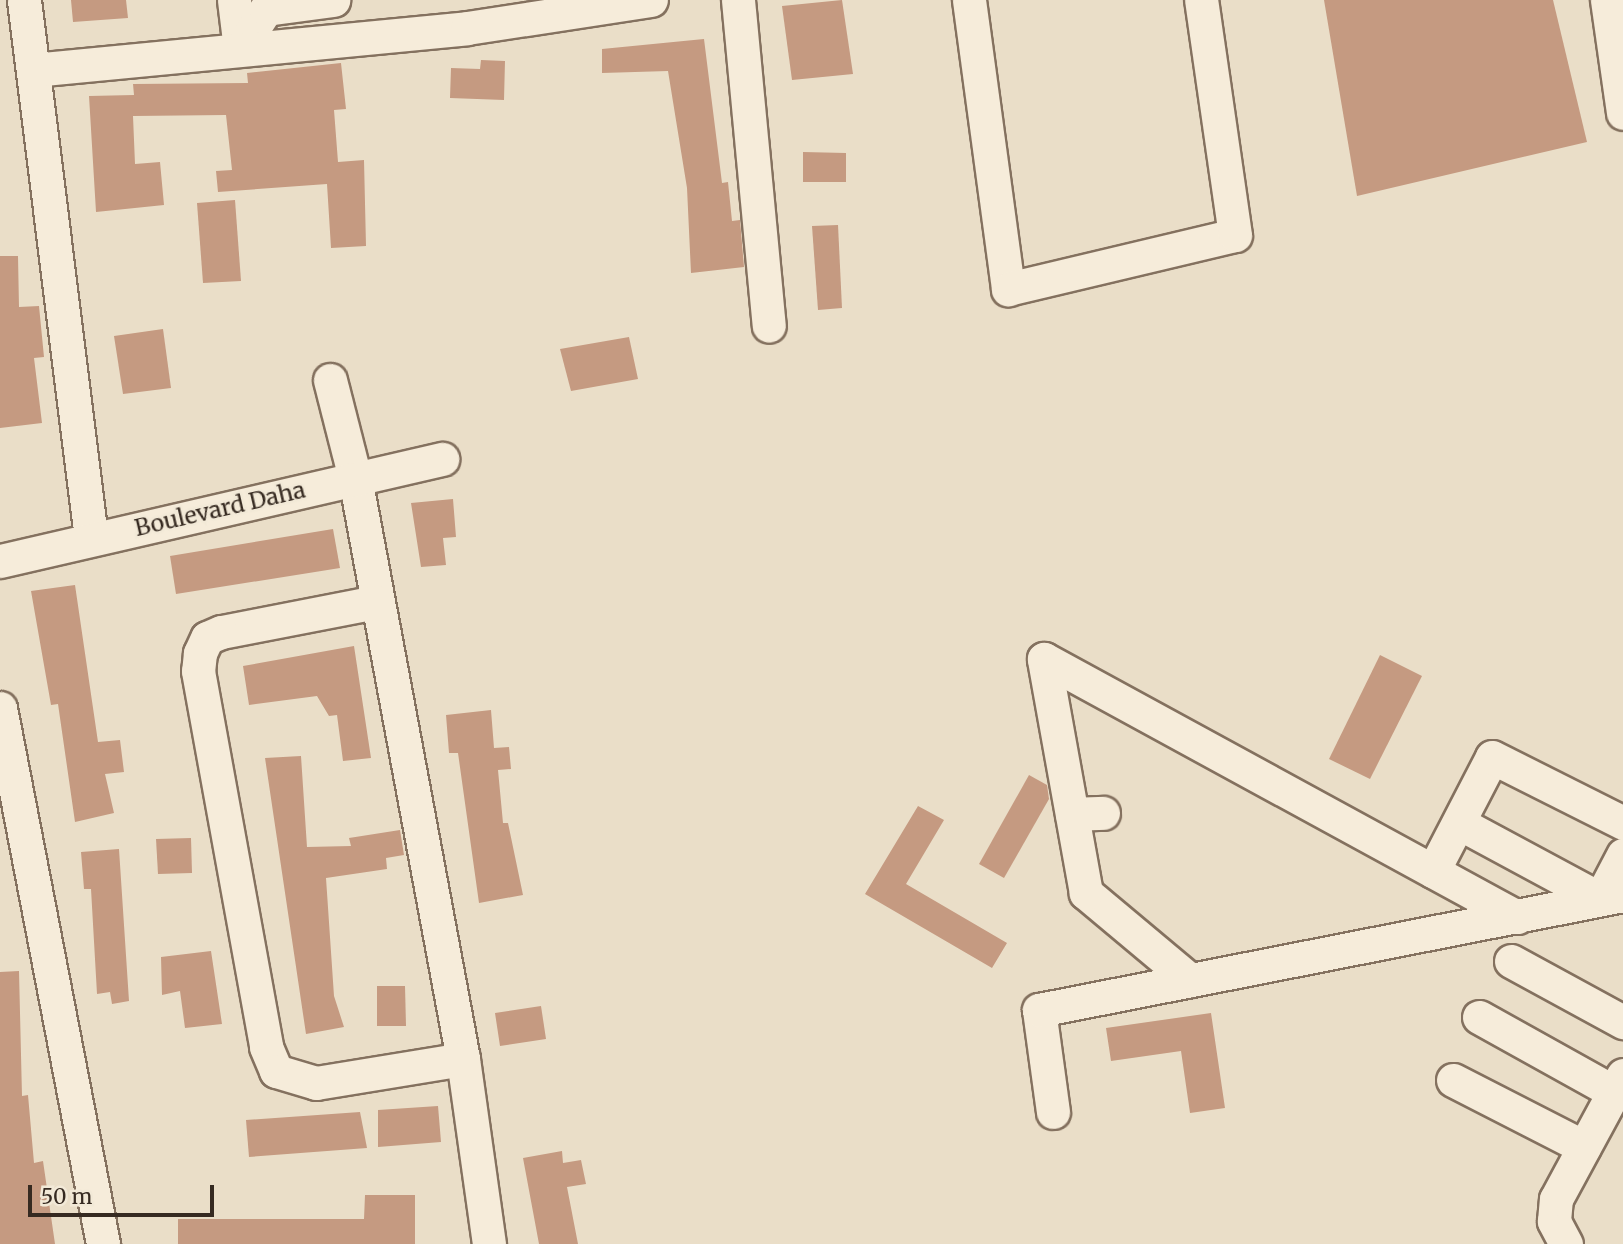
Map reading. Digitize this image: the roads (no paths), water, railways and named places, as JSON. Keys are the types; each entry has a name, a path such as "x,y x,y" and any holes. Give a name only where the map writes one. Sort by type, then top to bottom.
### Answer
{"street":[{"path":"24,0 90,538"},
{"path":"234,0 240,49"},
{"path":"240,49 266,9 333,0"},
{"path":"33,70 240,49 466,14 651,0"},
{"path":"738,0 769,326"},
{"path":"969,0 1007,289 1235,234 1201,0"},
{"path":"1607,0 1623,113"},
{"path":"330,380 355,478 376,603 463,1059 489,1244"},
{"name":"Boulevard Daha","path":"0,561 90,538 442,459"},
{"path":"376,603 221,632 207,638 200,653 198,671 266,1047 276,1070 293,1081 316,1083 463,1059"},
{"path":"1190,981 1086,893 1088,814 1044,659 1517,917"},
{"path":"0,708 4,762 103,1244"},
{"path":"1433,871 1492,757 1623,823"},
{"path":"1459,823 1612,897"},
{"path":"1612,897 1623,855"},
{"path":"1053,1112 1040,1010 1612,897"},
{"path":"1511,961 1623,1022"},
{"path":"1479,1017 1618,1083 1554,1210 1566,1244"},
{"path":"1453,1080 1584,1147"}]}
